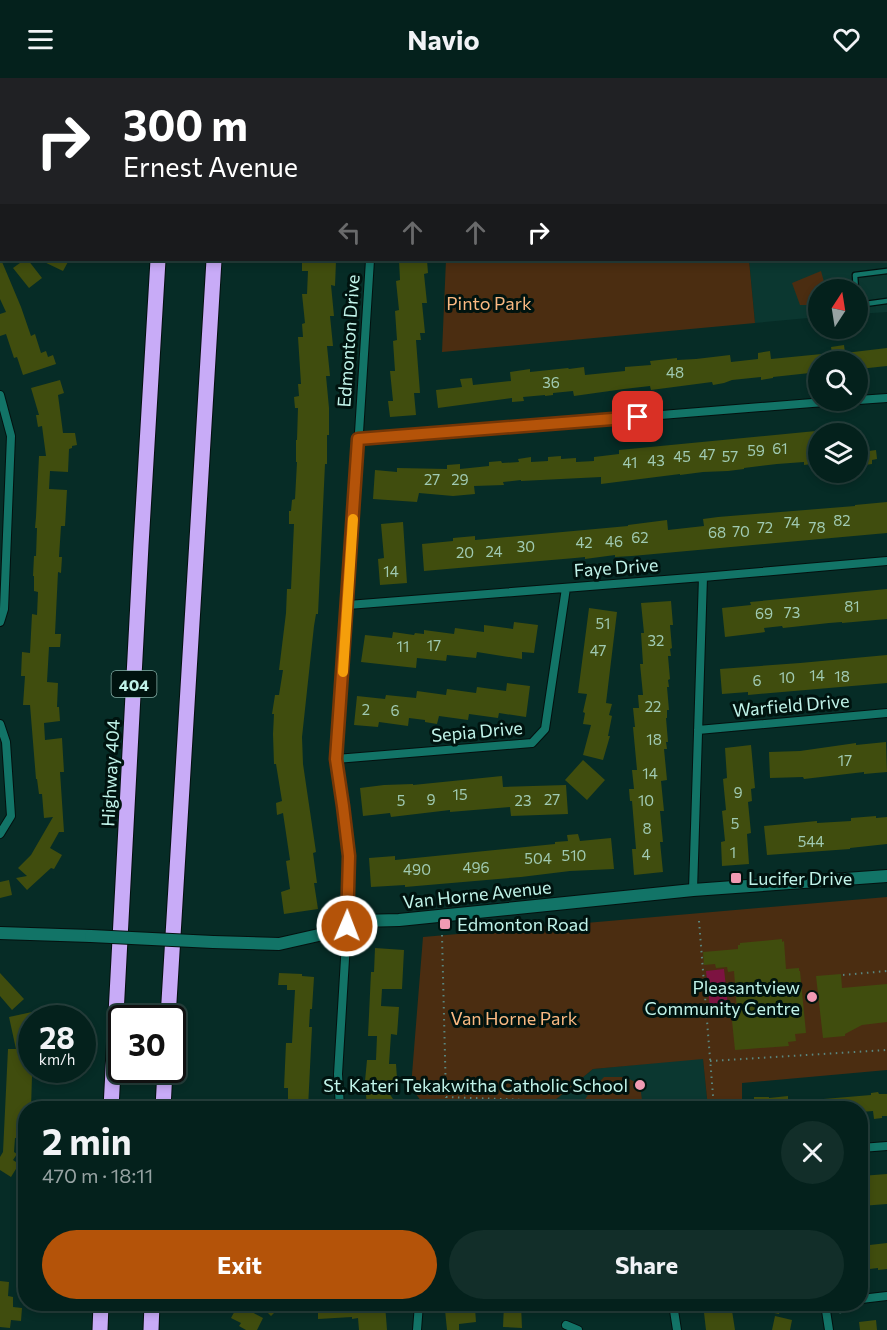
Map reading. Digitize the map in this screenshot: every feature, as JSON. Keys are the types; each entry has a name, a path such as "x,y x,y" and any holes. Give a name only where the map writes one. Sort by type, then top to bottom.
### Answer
{"highway":[{"name":"Highway 404","path":"111,1101 158,261"},
{"path":"169,1005 214,261"},
{"path":"163,1101 164,1083"},
{"path":"100,1330 101,1311"},
{"path":"151,1330 152,1311"}],"street":[{"name":"Edmonton Drive","path":"347,926 349,856 336,759 370,261"},
{"path":"0,395 11,436 4,609 0,622"},
{"path":"868,399 887,398"},
{"path":"358,439 808,403"},
{"name":"Faye Drive","path":"348,605 887,561"},
{"path":"693,890 703,577"},
{"name":"Sepia Drive","path":"336,759 532,743 545,729 566,588"},
{"name":"Warfield Drive","path":"698,730 887,713"},
{"path":"0,724 6,742 11,816 0,834"},
{"name":"Van Horne Avenue","path":"0,933 279,944 332,932 359,921 399,920 693,890 887,876"},
{"path":"340,1101 338,1074 347,926"},
{"path":"868,1147 887,1146"},
{"path":"868,1298 887,1296"},
{"path":"417,1330 418,1311"},
{"path":"675,1311 677,1330"},
{"path":"826,1311 829,1330"},
{"path":"566,1325 578,1330"}],"lane":[{"path":"855,279 855,275 887,271"},
{"path":"868,304 887,301"}],"path":[{"path":"699,921 713,1101"},
{"path":"442,935 446,1097 554,1101"},
{"path":"843,975 887,971"},
{"path":"710,1061 887,1050"},
{"path":"840,1311 841,1315"}],"shaded area":[{"path":"749,261 887,261 887,312 868,313 868,279 808,279 808,318 755,323"},
{"path":"724,969 728,1006 710,1008 706,971"},
{"name":"St. Kateri Tekakwitha Catholic School","path":"703,1058 707,1101 554,1101 593,1069"}],"green space":[{"name":"Pinto Park","path":"446,261 749,261 755,323 442,352"},
{"path":"821,271 823,279 808,279 808,305 800,305 792,283"},
{"name":"Van Horne Park","path":"887,897 887,1070 742,1083 742,1101 707,1101 703,1059 593,1069 554,1101 421,1101 411,1087 423,937"},
{"path":"604,1077 626,1077 640,1085 642,1101 584,1101"}],"building":[{"path":"2,261 31,336 35,334 41,353 46,351 48,357 53,355 56,364 23,375 17,357 14,358 6,334 0,336 0,314 6,312 0,299"},
{"path":"23,261 29,261 42,278 29,288 13,268"},
{"path":"42,261 68,261 63,271"},
{"path":"302,261 336,261 335,286 331,285 334,316 330,316 333,346 327,346 330,376 326,376 329,435 327,435 327,464 325,464 318,614 316,614 314,626 302,737 303,764 316,852 313,853 317,883 314,883 318,909 284,914 281,892 290,889 286,861 290,860 283,813 277,815 276,803 282,801 276,764 274,764 274,714 272,714 275,695 279,695 283,670 279,670 287,589 291,589 294,524 289,524 289,511 291,511 292,500 295,499 298,408 295,408 294,397 299,396 298,384 301,384 298,337 303,337 302,324 305,323 302,294 307,294 308,271 302,271"},
{"path":"399,261 427,261 428,273 424,274 427,303 422,303 425,333 420,333 421,340 416,340 420,393 414,393 416,415 390,417 388,401 393,401 390,371 395,371 393,341 397,340 395,311 399,310 396,281 400,280"},
{"path":"844,345 845,351 832,351 831,347"},
{"path":"887,348 887,366 868,368 868,351 862,351"},
{"path":"770,351 771,359 808,355 808,373 761,380 761,377 732,380 713,385 712,382 651,390 650,386 574,396 573,391 523,397 524,401 512,402 512,398 438,408 436,390 462,387 460,379 472,378 473,385 511,381 510,372 584,367 585,375 625,371 625,367 651,365 650,361 677,358 677,360 696,359 730,355 731,362 758,359 758,353"},
{"path":"60,380 64,393 58,395 63,433 75,433 77,445 69,449 68,472 50,471 49,489 67,490 65,526 61,526 59,557 62,557 61,573 58,572 55,634 61,634 60,647 49,647 47,682 58,683 57,707 59,707 60,721 44,723 45,740 62,738 64,772 60,772 64,832 59,832 50,848 62,855 54,869 51,868 27,890 16,878 27,876 18,868 31,855 53,817 44,818 42,794 39,794 36,779 30,705 23,705 25,676 21,676 22,652 30,653 32,614 37,615 38,592 34,591 33,576 34,556 36,556 37,528 35,528 39,456 46,456 42,426 38,427 36,415 39,415 31,388"},
{"path":"808,432 808,464 804,465 804,462 777,464 601,484 601,477 521,480 503,482 504,485 474,486 475,494 453,496 419,493 417,502 373,499 375,470 397,472 397,468 447,469 447,465 460,464 460,469 489,466 489,462 519,462 518,459 531,457 531,462 548,461 548,457 561,456 561,459 576,458 576,462 594,461 594,457 619,454 619,450"},
{"path":"868,449 876,450 877,459 868,465"},
{"path":"887,502 887,533 632,556 615,557 615,555 585,559 585,557 424,571 422,544 453,541 453,538 475,536 475,540 628,526 667,520 668,530 704,526 703,519 718,517"},
{"path":"403,522 407,583 380,585 378,559 384,558 381,524"},
{"path":"887,589 887,619 764,628 765,632 725,637 722,608 751,605 750,602"},
{"path":"671,601 673,625 670,625 672,648 670,649 671,656 668,656 669,710 667,710 666,718 668,742 666,742 667,749 664,749 667,780 661,781 664,811 660,811 663,872 634,875 632,849 636,849 629,789 634,789 632,770 637,770 633,708 639,708 638,695 643,695 640,664 643,664 641,633 644,633 641,603"},
{"path":"589,608 617,612 606,703 612,704 609,715 612,716 608,736 610,736 603,760 583,755 591,725 583,724 587,694 578,693"},
{"path":"514,622 538,625 534,653 522,652 522,659 477,652 476,658 447,655 446,661 417,658 416,668 361,662 365,635 392,638 393,632 414,635 415,633 424,634 424,630 454,634 455,628 484,632 484,625 513,629"},
{"path":"887,655 887,683 748,695 748,692 722,694 720,669"},
{"path":"507,683 530,686 526,717 499,713 498,718 469,714 468,720 439,716 437,724 409,718 408,726 379,722 378,727 354,725 357,696 385,699 386,695 416,698 417,691 446,695 447,689 476,693 477,687 506,691"},
{"path":"886,742 887,772 864,774 864,772 804,779 803,777 770,778 769,752"},
{"path":"751,745 755,788 751,789 752,801 748,802 751,833 747,834 749,864 722,866 721,842 725,841 722,811 726,810 723,779 727,778 725,748"},
{"path":"583,760 605,780 587,800 565,780"},
{"path":"502,776 503,787 566,785 568,814 511,816 510,807 450,812 450,810 391,817 390,813 363,816 360,788"},
{"path":"876,816 876,818 887,817 887,844 767,855 764,826 817,821 817,823 851,821 851,818"},
{"path":"578,834 580,841 611,838 614,869 405,887 405,885 371,887 369,858 395,856 395,860 555,844 555,842 568,841 567,835"},
{"path":"9,880 12,895 0,898 0,882"},
{"name":"Pleasantview Community Centre","path":"782,939 786,969 799,968 800,971 806,1033 795,1034 796,1041 788,1042 789,1046 735,1050 731,1011 737,1011 734,971 728,972 727,967 716,968 715,964 704,965 703,952 738,949 740,943"},
{"path":"375,948 404,950 402,989 382,989 381,1006 399,1007 397,1035 391,1034 389,1064 396,1064 398,1093 389,1093 394,1101 366,1101 367,1060 376,1060 377,1036 368,1036 371,972 374,972"},
{"path":"0,973 24,999 12,1010 0,996"},
{"path":"279,973 314,977 309,1027 312,1027 308,1101 288,1099 288,1088 284,1088 286,1043 292,1043 295,990 287,990 287,985 278,985"},
{"path":"841,974 842,988 887,984 887,1022 862,1025 845,1036 823,1038 816,976"},
{"path":"18,1015 18,1083 31,1083 31,1101 18,1101 18,1138 15,1138 14,1152 17,1154 13,1160 18,1166 11,1177 0,1170 0,1157 3,1152 8,1049 16,1049 9,1017"},
{"path":"871,1093 887,1094 887,1116 874,1119 873,1111 868,1111 868,1101 800,1101 871,1095"},
{"path":"788,1096 788,1101 754,1101 754,1097"},
{"path":"887,1174 887,1204 868,1205 868,1175"},
{"path":"887,1243 887,1269 868,1269 868,1245"},
{"path":"0,1281 9,1282 8,1296 13,1297 13,1307 22,1311 21,1321 11,1320 10,1328 0,1327"},
{"path":"235,1311 250,1311 263,1318 257,1330 246,1330 239,1326 241,1323 231,1318"},
{"path":"266,1311 276,1311 271,1316"},
{"path":"318,1311 386,1311 387,1330 359,1330 358,1318 352,1319 352,1317 318,1319"},
{"path":"445,1311 475,1311 476,1322 459,1324 459,1330 447,1330"},
{"path":"504,1311 521,1311 522,1328 503,1327"},
{"path":"704,1311 732,1311 735,1330 706,1330"},
{"path":"764,1311 780,1311 779,1314"},
{"path":"775,1316 792,1320 790,1330 772,1330"},
{"path":"876,1320 877,1330 860,1330 859,1322"}],"slow traffic":[{"path":"343,672 353,519"}],"place":[{"name":"Lucifer Drive","path":"736,878"},
{"name":"Edmonton Road","path":"445,924"},
{"name":"Pleasantview Community Centre","path":"812,997"},
{"name":"St. Kateri Tekakwitha Catholic School","path":"640,1085"}],"route":[{"path":"347,926 349,856 336,759 358,439 638,417"}]}
